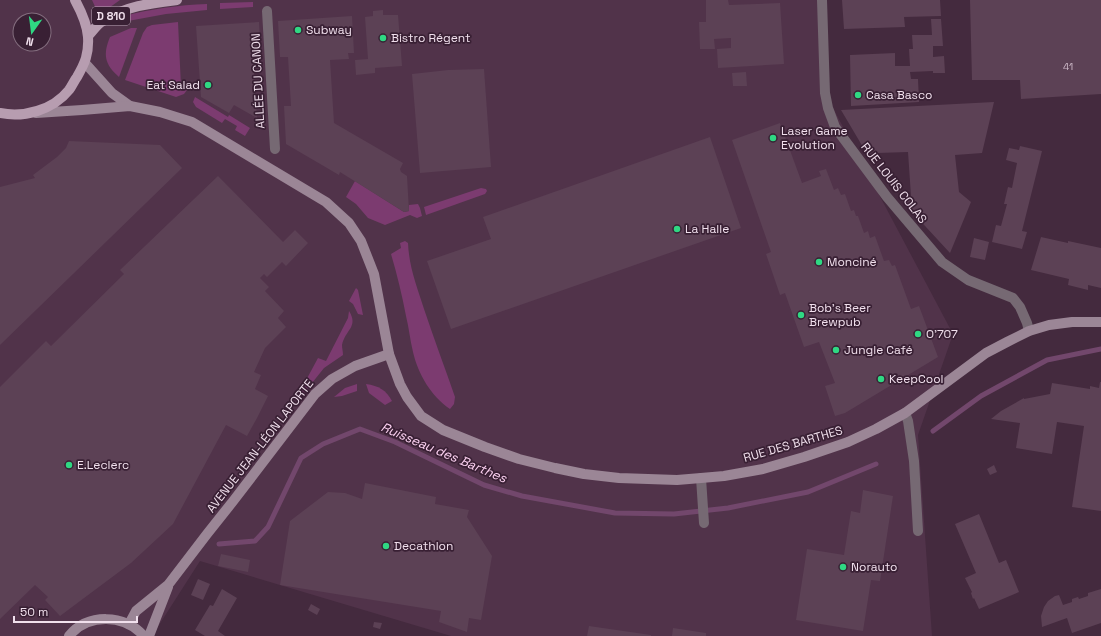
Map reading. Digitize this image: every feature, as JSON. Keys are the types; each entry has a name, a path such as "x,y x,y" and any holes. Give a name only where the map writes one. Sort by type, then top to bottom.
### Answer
{"main road":[{"path":"0,113 9,115 34,113 56,103 69,90 85,63 87,54 88,36 83,15 75,0"},
{"name":"D 810","path":"88,36 102,21 114,14 141,5 177,0"}],"street":[{"name":"RUE LOUIS COLAS","path":"822,0 825,93 828,108 835,127 887,197 942,262 968,280 1013,298 1020,307 1029,331"},
{"name":"ALLÉE DU CANON","path":"267,11 275,149"},
{"path":"85,63 112,93 130,106"},
{"path":"34,113 130,106 160,112 192,122 326,202 350,222 361,241 374,274 389,354"},
{"name":"RUE DES BARTHES","path":"389,354 400,384 407,397 421,416 443,430 519,459 555,468 584,474 619,478 677,480 763,469 848,442 905,413 986,353 1029,331 1049,325 1072,322 1101,322"},
{"name":"AVENUE JEAN-LÉON LAPORTE","path":"128,624 136,611 168,585 315,394 332,379 355,366 389,354"},
{"path":"905,413 908,421 914,461 918,531"},
{"path":"701,478 704,523"},
{"name":"AVENUE JEAN-LÉON LAPORTE","path":"149,636 168,585"},
{"path":"69,636 73,631 86,623 101,619 117,620 128,624 144,636"}],"shaded area":[{"path":"0,0 826,0 825,93 953,334 918,435 932,636 451,636 200,561 152,636 0,636"},
{"path":"92,0 120,0 99,15"},
{"path":"253,2 253,7 220,9 220,3"},
{"path":"207,4 207,10 166,14 128,21 124,16 144,11 186,5"},
{"path":"178,22 181,87 187,90 184,94 176,97 125,80 143,33 147,27"},
{"path":"131,28 137,28 119,77 110,68 106,58 106,49 110,37"},
{"path":"195,97 228,117 229,115 250,128 245,136 235,130 237,126 225,119 222,123 196,107 193,102"},
{"path":"355,181 404,212 409,211 409,205 418,204 422,216 417,218 410,215 385,225 368,218 356,204 346,197"},
{"path":"481,188 486,189 487,191 485,194 426,215 424,207"},
{"path":"405,241 408,243 412,269 419,293 455,397 454,404 450,409 437,398 426,384 415,360 401,292 391,254 401,248 400,243"},
{"path":"356,288 358,290 363,315 358,314 353,304 349,301"},
{"path":"349,311 353,321 342,345 343,355 324,368 300,399 297,397 318,358 326,361 348,318"},
{"path":"357,384 357,391 334,397 345,388"},
{"path":"366,384 382,389 392,401 385,405 369,393"}],"building":[{"path":"706,0 728,0 729,5 780,3 784,64 718,68 717,49 731,48 731,38 714,39 715,49 700,49 699,22 706,22"},
{"path":"842,0 940,0 941,16 904,17 905,27 844,29"},
{"path":"970,0 1101,0 1101,94 1021,99 1020,80 972,80"},
{"name":"Bistro Régent","path":"383,10 383,15 398,15 402,66 375,68 375,73 356,75 355,60 368,59 365,17 373,16 373,11"},
{"path":"352,16 354,53 348,53 349,59 330,60 334,123 403,163 400,169 401,172 407,176 409,211 404,212 340,172 339,175 286,144 284,106 291,106 288,57 280,57 278,21"},
{"path":"931,19 941,19 943,46 933,46 933,57 944,56 945,73 933,73 933,71 910,72 911,79 918,79 919,102 851,106 850,55 895,53 895,66 910,66 909,49 913,49 912,35 932,35"},
{"path":"259,22 261,59 253,59 257,118 234,105 229,113 201,97 196,26"},
{"path":"484,69 491,167 420,173 412,74 448,70"},
{"path":"746,72 747,86 733,86 732,73"},
{"path":"994,102 982,153 955,155 959,192 971,202 950,253 902,201 911,196 908,152 877,153 870,159 841,110"},
{"path":"780,123 802,183 821,176 819,171 826,169 834,190 838,188 841,195 845,194 851,211 854,210 856,216 858,216 864,233 868,231 870,238 875,236 884,261 889,260 892,266 895,265 911,309 919,306 938,357 845,413 835,416 825,386 835,383 819,342 804,347 785,293 780,295 766,254 771,252 732,140"},
{"path":"710,137 741,228 451,329 427,261 491,239 483,217"},
{"path":"69,141 160,145 182,168 0,345 0,187 35,178 33,175 57,157 66,148"},
{"path":"1020,146 1042,151 1022,231 1027,232 1022,249 992,242 996,225 1001,226 1007,204 1004,204 1008,187 1012,188 1017,163 1006,160 1009,148 1019,150"},
{"path":"218,176 283,242 295,230 308,243 286,266 282,262 267,277 264,274 260,278 269,287 265,291 284,311 278,318 286,327 265,348 254,372 261,375 255,389 268,396 247,436 226,425 173,524 131,563 60,616 45,600 48,597 35,585 0,619 0,387 46,341 51,346 124,274 120,270"},
{"path":"1041,237 1101,248 1101,288 1088,285 1088,290 1068,285 1069,279 1031,270"},
{"path":"974,238 989,242 985,260 970,257"},
{"path":"1100,382 1101,511 1072,507 1084,426 1057,422 1052,454 1016,448 1020,423 991,419 1001,411 1024,398 1050,394 1052,383 1090,389 1090,386 1099,388"},
{"path":"994,465 997,472 990,475 987,469"},
{"name":"Decathlon","path":"365,483 436,497 435,504 469,510 467,517 492,556 481,620 469,618 467,632 439,622 441,611 280,585 290,521 328,492 345,493 362,499"},
{"name":"Norauto","path":"863,490 893,496 880,581 871,580 863,631 796,620 807,549 844,555 851,511 860,513"},
{"path":"979,514 999,563 1006,560 1019,592 979,609 974,598 973,599 972,592 965,578 976,573 955,524"},
{"path":"221,554 250,560 248,572 218,566"},
{"path":"198,579 210,584 203,600 191,595"},
{"path":"222,589 237,598 218,631 225,636 205,636 195,630 210,605 213,606"},
{"path":"1101,589 1101,623 1072,633 1067,618 1042,627 1041,616 1044,607 1048,601 1055,596 1059,595 1063,605 1072,602 1072,599 1078,597 1079,599 1088,596 1088,593"},
{"path":"311,604 320,609 317,615 308,610"},
{"path":"374,622 382,623 380,629 373,627"},
{"path":"589,626 651,635 651,636 587,636"},
{"path":"673,628 706,633 706,636 672,636"}],"waterway":[{"name":"Ruisseau des Barthes","path":"933,431 981,396 1047,360 1101,349"},
{"name":"Ruisseau des Barthes","path":"219,544 255,541 268,527 301,458 323,444 360,429 395,442 484,485 522,496 615,513 674,514 728,508 808,492 876,464"}],"place":[{"name":"Subway","path":"298,30"},
{"name":"Bistro Régent","path":"383,38"},
{"name":"Eat Salad","path":"208,85"},
{"name":"Casa Basco","path":"858,95"},
{"name":"Laser Game Evolution","path":"773,138"},
{"name":"La Halle","path":"677,229"},
{"name":"Monciné","path":"819,262"},
{"name":"Bob's Beer Brewpub","path":"801,315"},
{"name":"O'707","path":"918,334"},
{"name":"Jungle Café","path":"836,350"},
{"name":"KeepCool","path":"881,379"},
{"name":"E.Leclerc","path":"69,465"},
{"name":"Decathlon","path":"386,546"},
{"name":"Norauto","path":"843,567"}]}
